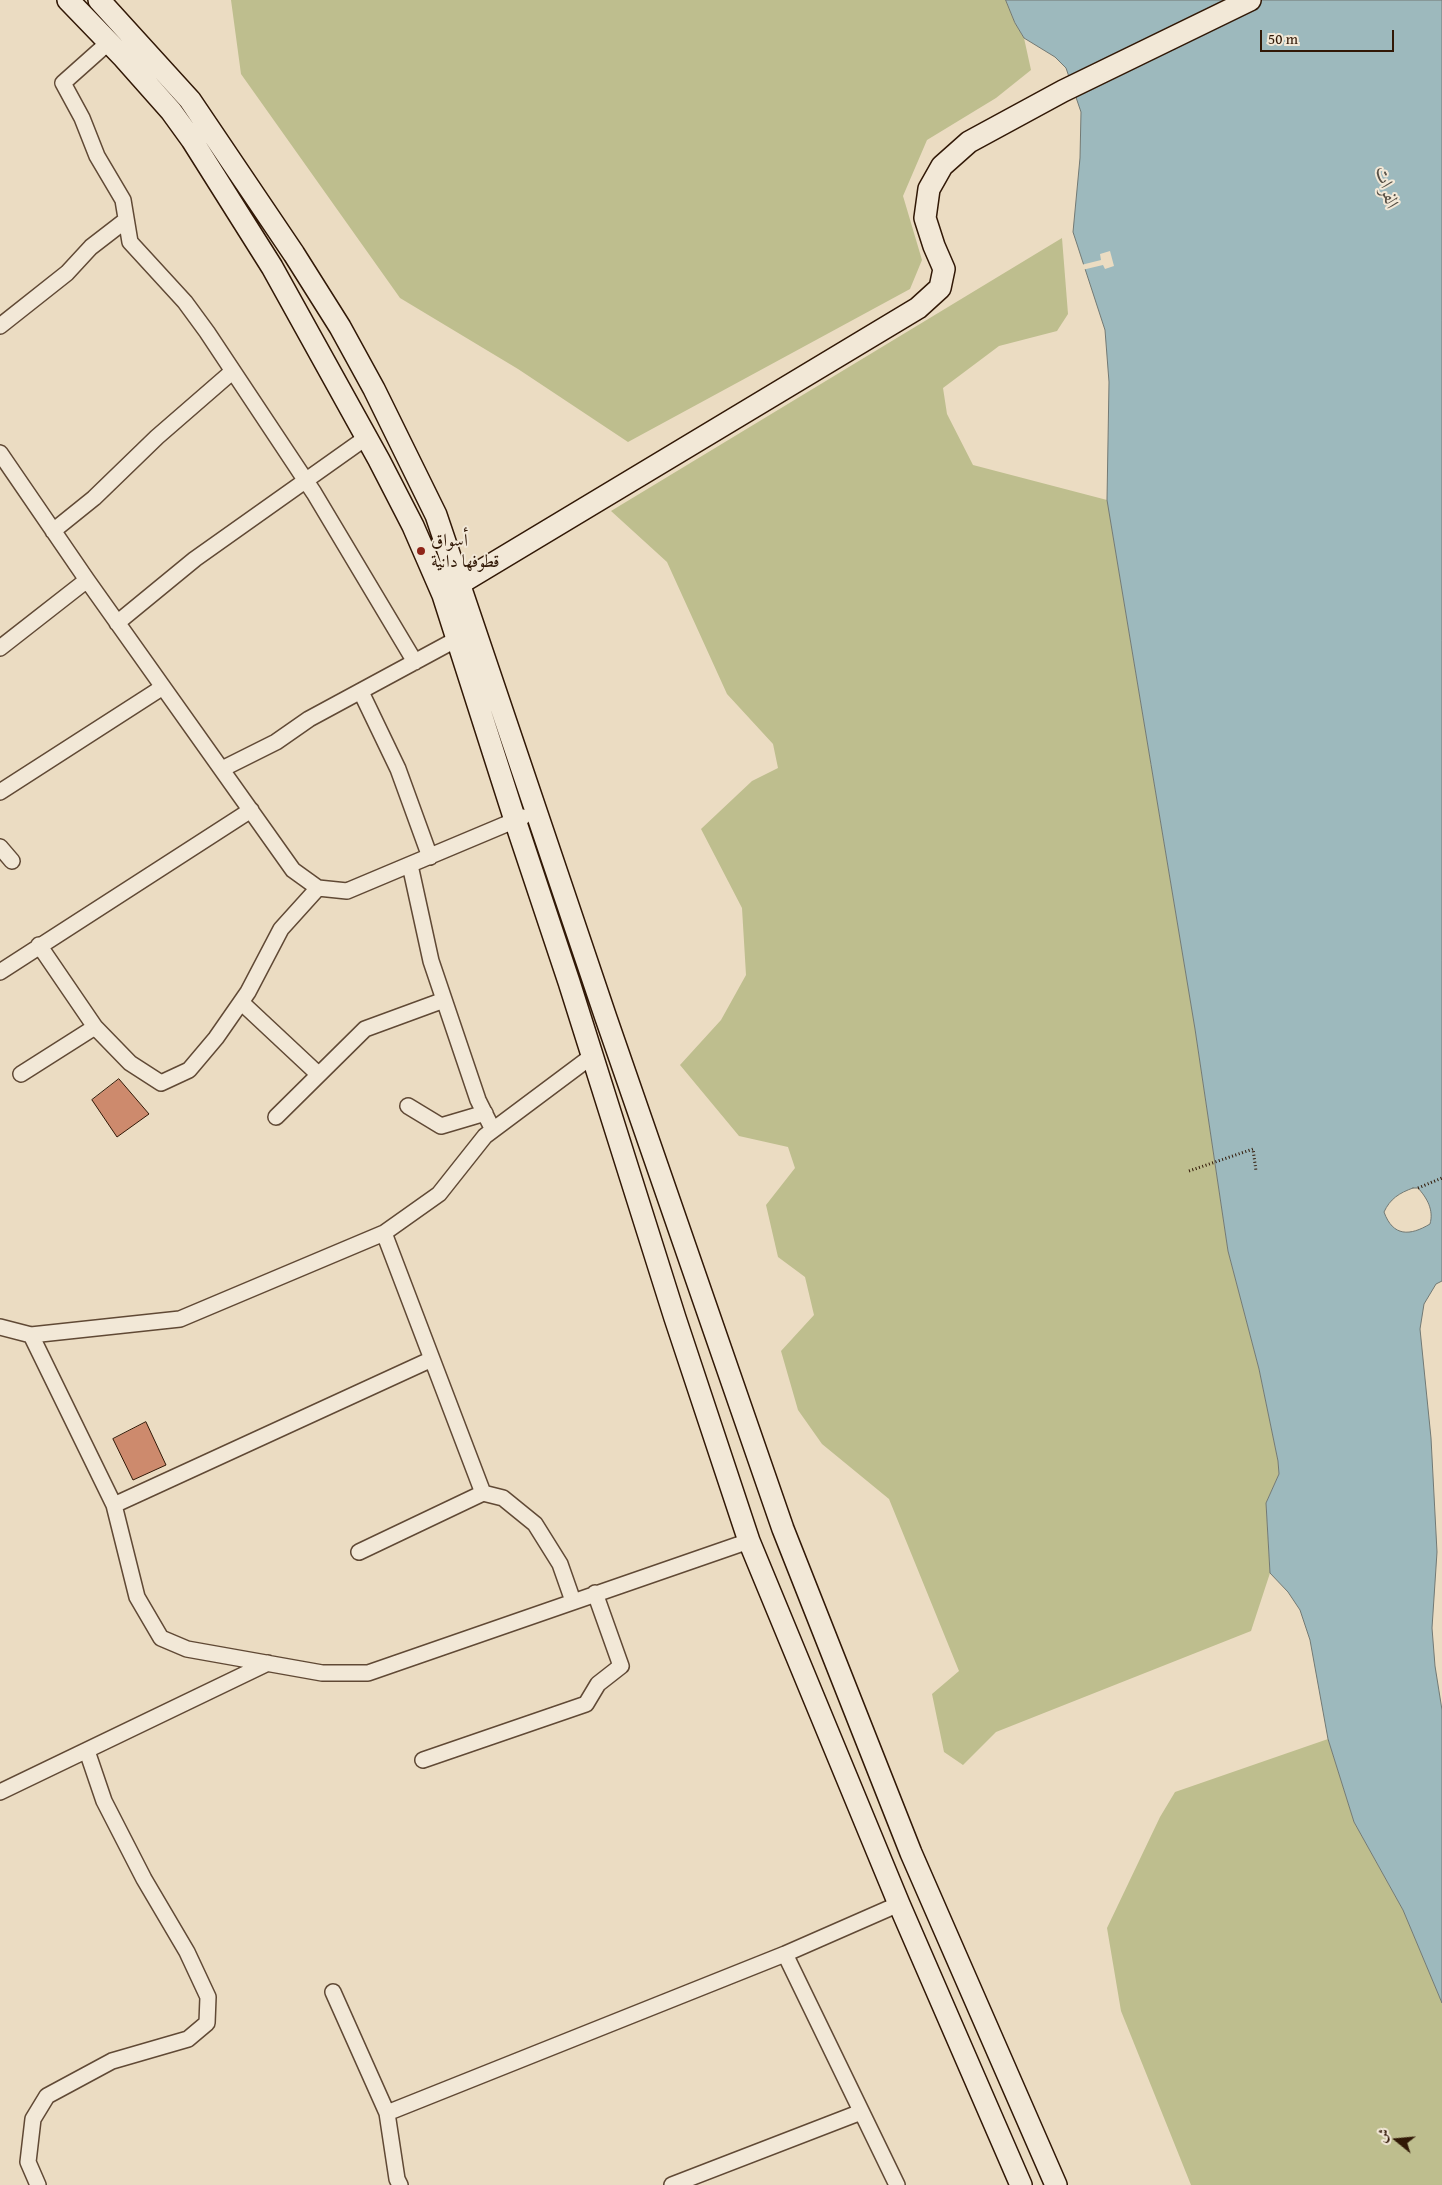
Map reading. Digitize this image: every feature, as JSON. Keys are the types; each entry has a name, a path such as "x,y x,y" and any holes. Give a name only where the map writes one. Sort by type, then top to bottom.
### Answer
{"street":[{"path":"99,0 167,72 195,107 289,246 340,327 386,412 436,515 452,589 457,639 675,1318 749,1541 883,1865 1021,2185"},
{"path":"452,589 918,308 940,288 944,269 925,218 929,189 942,166 969,142 1063,91 1250,0"},
{"path":"78,3 109,42 149,84 192,140 272,267 367,437 413,526 452,589 536,811 783,1529 911,1853 1056,2185"},
{"path":"109,42 63,83 82,118 97,156 123,200 130,242 185,302 233,371 306,481 415,662"},
{"path":"0,326 67,273 91,247 126,220"},
{"path":"54,531 94,498 157,437 233,371"},
{"path":"118,623 195,559 367,437"},
{"path":"0,454 293,870 318,888 347,891 536,811"},
{"path":"0,648 87,580"},
{"path":"222,769 276,742 309,719 457,639"},
{"path":"0,792 164,687"},
{"path":"361,692 398,769 430,857"},
{"path":"0,972 39,945 251,810"},
{"path":"0,847 12,861"},
{"path":"410,865 431,961 478,1100 493,1130"},
{"path":"39,945 96,1027 130,1063 161,1083 188,1070 216,1038 242,1002 281,929 318,888"},
{"path":"276,1117 365,1029 444,1000"},
{"path":"242,1002 318,1074"},
{"path":"21,1074 96,1027"},
{"path":"0,1327 31,1335 180,1319 384,1233 439,1194 485,1136 592,1056"},
{"path":"408,1106 441,1126 485,1113"},
{"path":"384,1233 483,1493"},
{"path":"31,1335 114,1505 137,1597 162,1638 186,1649 322,1673 368,1673 749,1541"},
{"path":"114,1505 432,1359"},
{"path":"359,1552 483,1493 504,1498 535,1524 560,1564 573,1601"},
{"path":"423,1760 586,1704 598,1684 621,1666 595,1593"},
{"path":"0,1792 268,1663"},
{"path":"38,2185 28,2162 33,2119 47,2096 112,2061 188,2039 207,2023 208,1997 187,1952 144,1878 104,1801 86,1751"},
{"path":"883,1865 911,1853"},
{"path":"387,2113 786,1954 903,1912 934,1908"},
{"path":"786,1954 897,2185"},
{"path":"333,1992 387,2113 397,2178 400,2185"},
{"path":"672,2185 861,2112"}],"path":[{"path":"1188,1171 1252,1150 1256,1170"},
{"path":"1418,1188 1442,1178"}],"green space":[{"path":"231,0 1006,0 1015,23 1024,38 1031,70 996,98 927,140 903,196 922,260 910,289 628,442 518,369 400,298 241,74"},
{"path":"1062,238 1068,314 1057,331 999,346 943,388 947,414 973,465 1107,500 1195,1029 1228,1251 1259,1369 1279,1474 1266,1503 1270,1573 1251,1631 996,1732 963,1765 944,1752 932,1694 959,1671 889,1499 822,1444 798,1410 781,1351 814,1315 805,1277 778,1257 766,1205 795,1168 788,1147 739,1136 680,1065 721,1020 746,975 742,908 701,829 752,781 778,768 773,744 727,694 667,562 611,511"},
{"path":"1328,1739 1354,1822 1403,1910 1442,2003 1442,2185 1191,2185 1121,2011 1107,1928 1160,1817 1175,1792"}],"water":[{"name":"الفرات","path":"1006,0 1442,0 1442,1281 1436,1284 1424,1304 1420,1329 1431,1438 1437,1552 1432,1628 1435,1666 1442,1710 1442,2003 1403,1910 1354,1822 1328,1739 1310,1640 1300,1610 1288,1592 1270,1573 1266,1503 1279,1474 1278,1461 1259,1369 1228,1251 1195,1029 1107,500 1109,382 1105,330 1073,232 1080,158 1081,112 1066,68 1055,57 1024,38 1015,23","holes":["1413,1188 1418,1188 1429,1204 1430,1224 1416,1231 1403,1232 1397,1230 1392,1226 1384,1212 1389,1203 1399,1194"]}],"pier":[{"path":"1110,251 1114,266 1105,269 1103,265 1082,270 1081,265 1101,260 1100,254"}],"building":[{"path":"119,1079 149,1114 117,1137 92,1100"},
{"path":"146,1422 166,1465 133,1480 113,1439"}],"place":[{"name":"أسواق قطوفها دانية","path":"421,551"}]}
